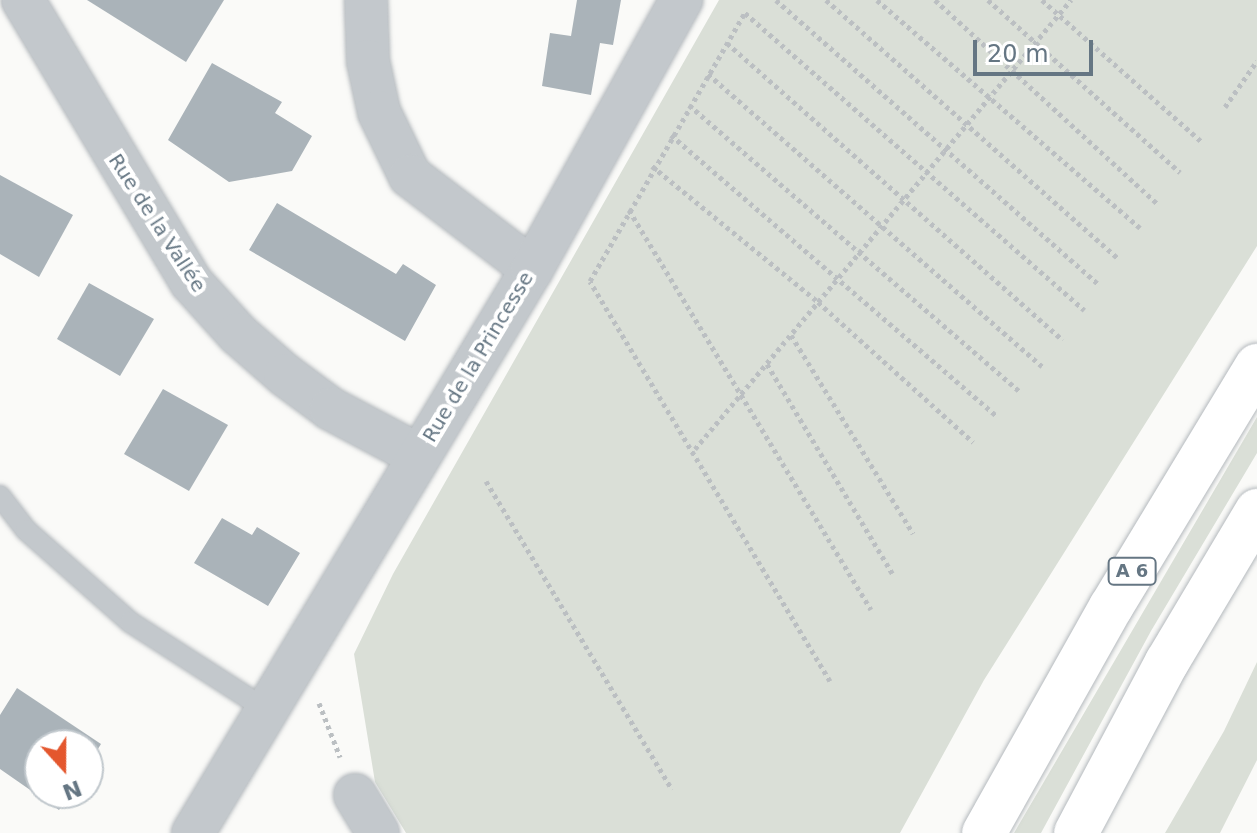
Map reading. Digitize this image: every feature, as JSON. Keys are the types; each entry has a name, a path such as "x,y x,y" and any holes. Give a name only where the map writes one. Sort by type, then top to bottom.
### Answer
{"highway":[{"name":"A 6","path":"984,833 1111,607 1257,366"},
{"path":"1076,833 1167,662 1257,511"}],"street":[{"name":"Rue de la Vallée","path":"23,0 191,282 238,334 285,375 331,409 418,455"},
{"path":"366,0 368,61 379,112 410,176 532,269"},
{"name":"Rue de la Princesse","path":"193,833 532,269 681,0"},
{"path":"355,795 378,833"}],"lane":[{"path":"0,496 26,530 130,622 267,710"}],"path":[{"path":"776,0 1100,286"},
{"path":"826,0 1119,259"},
{"path":"877,0 1140,228"},
{"path":"935,0 1158,204"},
{"path":"988,0 1180,172"},
{"path":"1042,0 1201,141"},
{"path":"695,449 1071,0"},
{"path":"830,681 695,449 590,281 652,166 745,13 1084,310"},
{"path":"727,43 1063,340"},
{"path":"1225,107 1257,61"},
{"path":"708,74 1042,366"},
{"path":"689,105 1019,391"},
{"path":"671,135 997,416"},
{"path":"652,166 818,302 973,442"},
{"path":"629,209 743,392 871,609"},
{"path":"791,335 913,533"},
{"path":"766,364 892,573"},
{"path":"486,481 672,789"},
{"path":"316,694 355,795"}],"shaded area":[{"path":"719,0 1257,0 1257,246 984,680 900,833 406,833 375,782 354,654 393,574"},
{"path":"1257,417 1257,453 1151,631 1041,833 1014,833"},
{"path":"1257,662 1257,760 1220,833 1165,833 1224,731"}],"building":[{"path":"87,0 224,0 186,62"},
{"path":"577,0 621,0 613,45 600,43 591,95 542,86 550,33 571,36"},
{"path":"212,63 282,102 275,113 312,136 292,171 229,182 168,140"},
{"path":"0,175 73,215 39,277 0,254"},
{"path":"277,203 396,274 403,264 436,285 405,341 249,250"},
{"path":"89,283 154,319 120,376 57,339"},
{"path":"163,389 228,425 189,491 124,454"},
{"path":"222,518 252,535 257,527 300,553 268,606 194,563"},
{"path":"17,688 78,729 24,729 24,786 0,769 0,715"}]}
